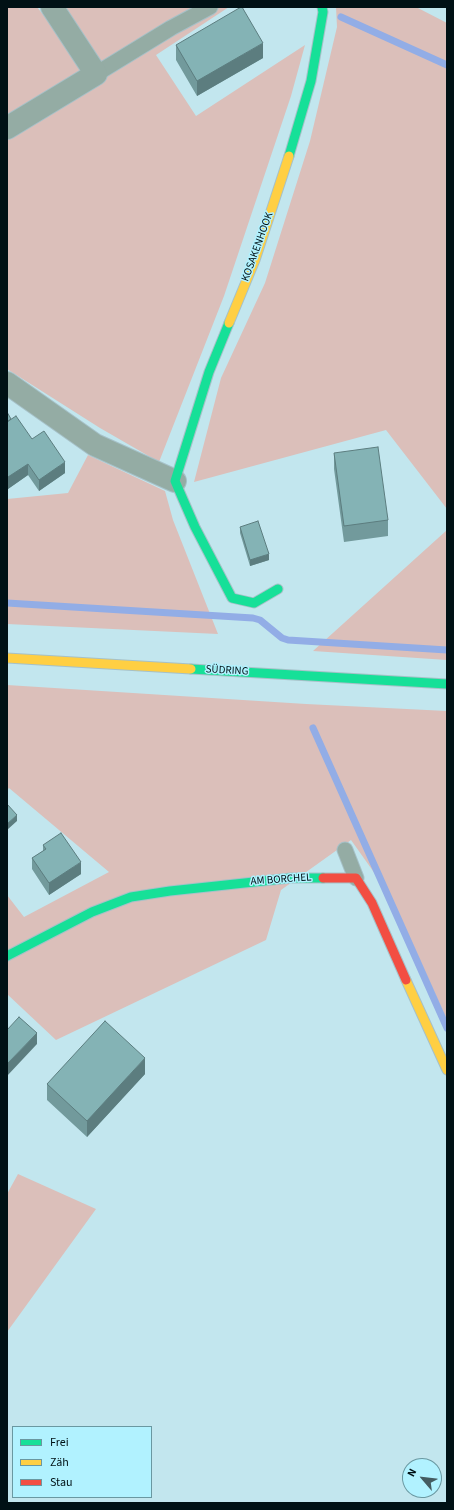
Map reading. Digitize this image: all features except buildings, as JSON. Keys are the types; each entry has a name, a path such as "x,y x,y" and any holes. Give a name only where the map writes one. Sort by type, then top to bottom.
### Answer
{"street":[{"path":"7,128 96,74 52,7"},
{"name":"KOSAKENHOOK","path":"175,481 209,372 255,260 287,162 311,81 323,12 322,7"},
{"path":"7,383 95,445 175,481 195,527 232,598 254,603 278,589"},
{"name":"SÜDRING","path":"7,658 447,684"},
{"name":"AM BORCHEL","path":"7,956 92,912 131,897 291,878 356,878"},
{"path":"356,878 372,903 447,1070"}],"lane":[{"path":"96,74 171,28 210,7"},
{"path":"346,850 356,878"}],"shaded area":[{"path":"7,7 37,7 60,36 67,7 229,7 156,55 196,116 305,45 291,96 224,296 159,462 100,428 7,369"},
{"path":"336,7 416,7 447,23 447,509 386,430 194,482 221,378 265,283 310,141 337,27"},
{"path":"88,455 165,491 173,520 218,634 7,624 7,499 68,493"},
{"path":"447,530 447,660 313,651"},
{"path":"7,685 306,704 447,711 447,1020 390,895 351,840 281,890 266,940 56,1040 7,994 7,895 24,917 109,872 9,788 7,790"},
{"path":"18,1174 96,1209 7,1332 7,1194"}],"waterway":[{"path":"341,17 447,65"},
{"path":"7,603 253,618 260,620 282,638 288,640 447,650"},
{"path":"313,728 447,1028"}],"traffic: fast":[{"path":"289,156 311,81 323,12 322,7"},
{"path":"229,323 209,372 175,481 195,527 232,598 254,603 278,589"},
{"path":"191,669 447,684"},
{"path":"7,956 92,912 131,897 170,891 291,878 323,878"}],"traffic: slow":[{"path":"229,323 255,260 289,156"},
{"path":"7,658 191,669"},
{"path":"406,980 447,1070"}],"traffic: jam":[{"path":"323,878 356,878 372,903 406,980"}]}
